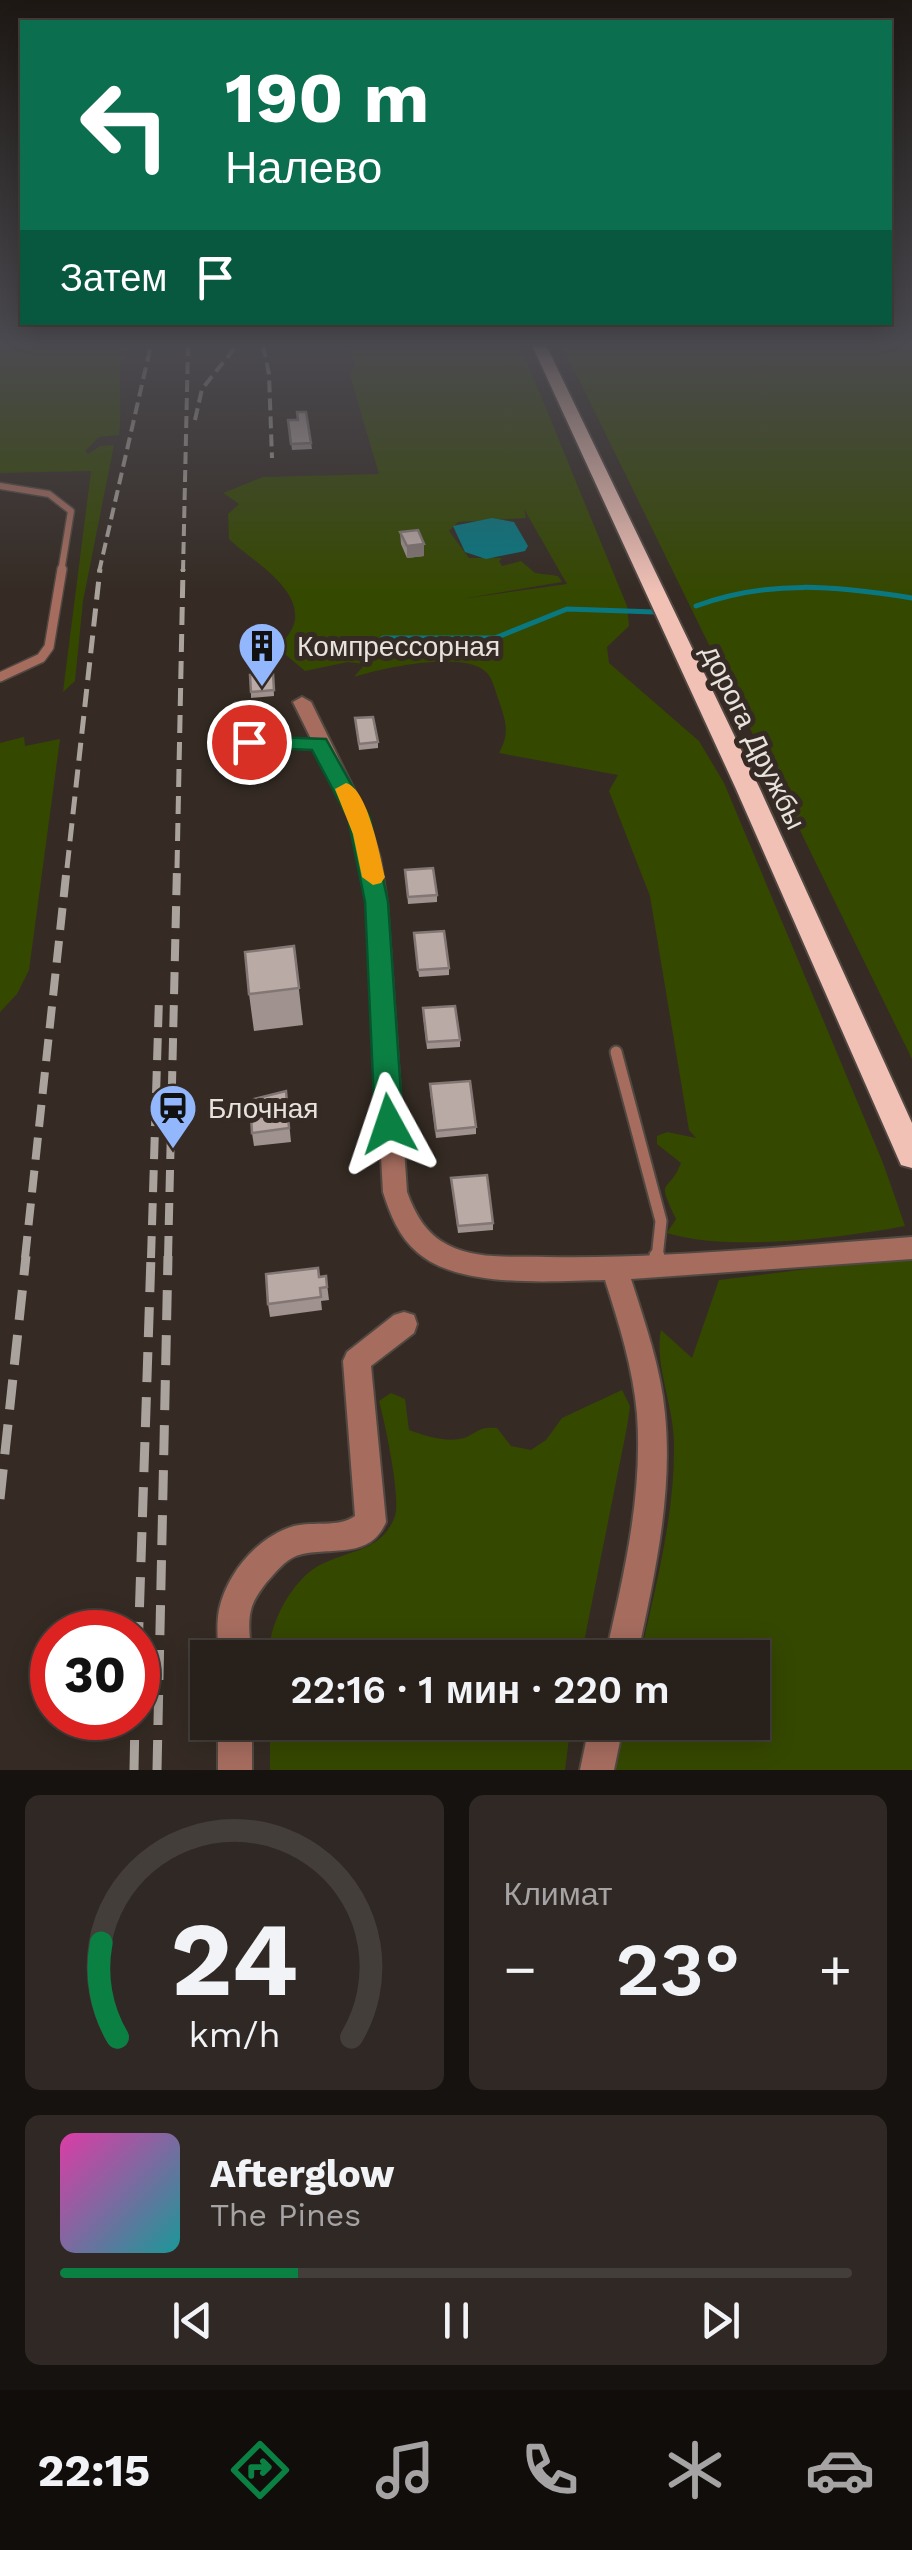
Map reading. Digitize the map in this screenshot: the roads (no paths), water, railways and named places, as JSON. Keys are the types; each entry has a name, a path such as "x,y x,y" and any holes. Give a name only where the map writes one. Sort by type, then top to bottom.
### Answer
{"main road":[{"name":"дорога Дружбы","path":"578,428 756,806 912,1156"}],"street":[{"path":"302,702 319,744 345,787 370,854 377,902 394,1192 410,1228 437,1253 494,1267 616,1270 912,1248"},
{"path":"616,1270 646,1384 652,1447 646,1532 625,1640"},
{"path":"235,1640 235,1610 247,1583 262,1566 293,1542 341,1538 362,1531 370,1522 357,1361 404,1324"},
{"path":"235,1740 236,1770"},
{"path":"596,1770 603,1740"}],"lane":[{"path":"0,486 48,494 68,504 71,511 50,647 40,658 0,678"},
{"path":"236,707 249,742 319,744"},
{"path":"616,1052 661,1222 656,1268"}],"water":[{"path":"492,518 514,522 528,546 525,551 486,559 465,552 453,526"}],"waterway":[{"path":"696,606 750,592 803,587 912,598"},
{"path":"383,638 495,638 567,609 655,612"}],"railway":[{"path":"99,572 132,428"},
{"path":"183,572 186,428"},
{"path":"271,428 272,458"},
{"path":"67,868 100,569"},
{"path":"177,868 183,569"},
{"path":"25,1258 67,866"},
{"path":"168,1258 177,866"},
{"path":"151,1258 159,998"},
{"path":"0,1499 26,1256"},
{"path":"139,1610 151,1256"},
{"path":"157,1770 168,1256"},
{"path":"134,1770 135,1740"}],"place":[{"name":"Компрессорная","path":"262,688"},
{"name":"Блочная","path":"173,1150"}]}
